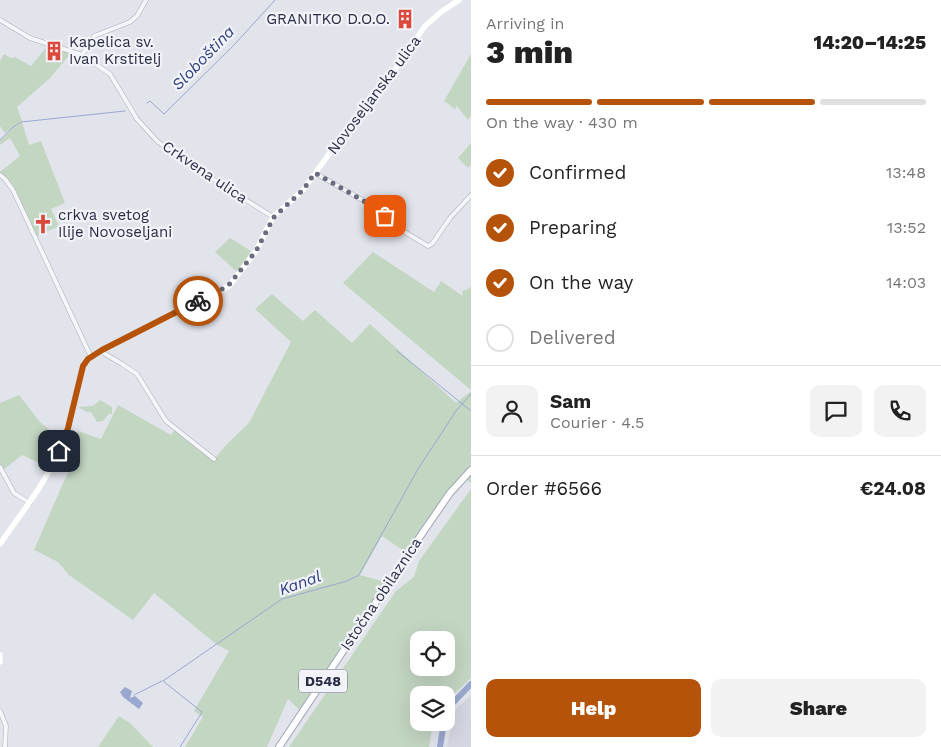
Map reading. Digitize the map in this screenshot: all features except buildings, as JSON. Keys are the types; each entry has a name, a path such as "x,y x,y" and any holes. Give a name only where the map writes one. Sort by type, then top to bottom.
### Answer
{"main road":[{"name":"Novoseljanska ulica","path":"91,357 228,286 256,251 274,217 303,190 426,26 441,12 459,0"},
{"path":"0,544 30,503 59,451 68,428 83,366 91,357"},
{"name":"Istočna obilaznica","path":"279,747 450,493 471,470"},
{"path":"0,654 0,662"}],"street":[{"path":"82,55 94,36 130,22 137,16 146,0"},
{"name":"Crkvena ulica","path":"0,20 30,38 82,55 110,74 137,119 157,140 181,159 274,217"},
{"path":"315,173 371,205 398,228 425,245 430,246 450,218 471,195"},
{"path":"0,175 13,190 91,357"},
{"path":"102,350 105,354 137,374 166,421 214,459"},
{"path":"0,467 14,493 30,503"},
{"path":"0,711 6,726 5,747"}],"shaded area":[{"path":"471,695 471,747 447,747 450,731 455,731 456,709"}],"green space":[{"path":"49,44 72,52 50,78 17,107 22,121 5,133 0,126 0,61 4,54 11,58 15,57 31,66"},
{"path":"471,54 471,116 468,120 457,106 455,109 444,101"},
{"path":"22,122 29,145 41,141 65,203 51,209 59,226 35,237 13,190 0,175 0,172 20,156 10,138 0,145 0,141"},
{"path":"471,143 471,165 468,168 458,158"},
{"path":"230,238 251,251 237,272 215,252"},
{"path":"373,252 434,292 441,281 463,296 462,291 471,286 471,390 343,283"},
{"path":"272,294 303,321 315,310 352,343 370,324 456,403 471,391 471,483 464,478 408,554 382,536 360,575 389,583 302,712 288,699 267,747 185,747 203,717 194,711 229,651 216,644 154,593 133,620 69,575 58,562 34,550 64,481 79,453 63,445 69,431 77,433 78,431 101,439 118,405 171,435 175,429 215,458 249,423 291,342 255,309"},
{"path":"19,395 40,422 52,432 64,438 50,468 22,455 2,471 0,467 0,403"},
{"path":"100,400 112,407 112,414 109,414 103,421 97,422 91,412 78,407 93,406"},
{"path":"471,489 471,678 455,693 455,686 410,686 410,731 432,731 429,747 289,747 396,591 414,577 419,561"},
{"path":"119,716 130,723 153,747 98,747"}],"water":[{"path":"125,687 132,691 130,698 135,696 143,703 139,709 123,697 120,692"}],"waterway":[{"name":"Sloboština","path":"147,103 150,101 164,114 234,45 275,0"},
{"name":"Sloboština","path":"0,140 21,122 125,111"},
{"name":"Kanal","path":"397,351 471,411"},
{"name":"Kanal","path":"180,747 202,712 163,681 282,599 347,581 359,575 418,469 456,411 471,394"},
{"path":"134,695 162,681"},
{"path":"455,701 471,684"},
{"path":"440,747 443,731"}],"way so far":[{"path":"198,301 228,286 240,273 256,251 274,217 303,190 315,173 371,205 385,216"}],"place":[{"name":"GRANITKO D.O.O.","path":"405,19"},
{"name":"Kapelica sv. Ivan Krstitelj","path":"54,51"},
{"name":"crkva svetog Ilije Novoseljani","path":"43,224"}],"route":[{"path":"59,451 68,428 83,366 88,359 198,301"}]}
